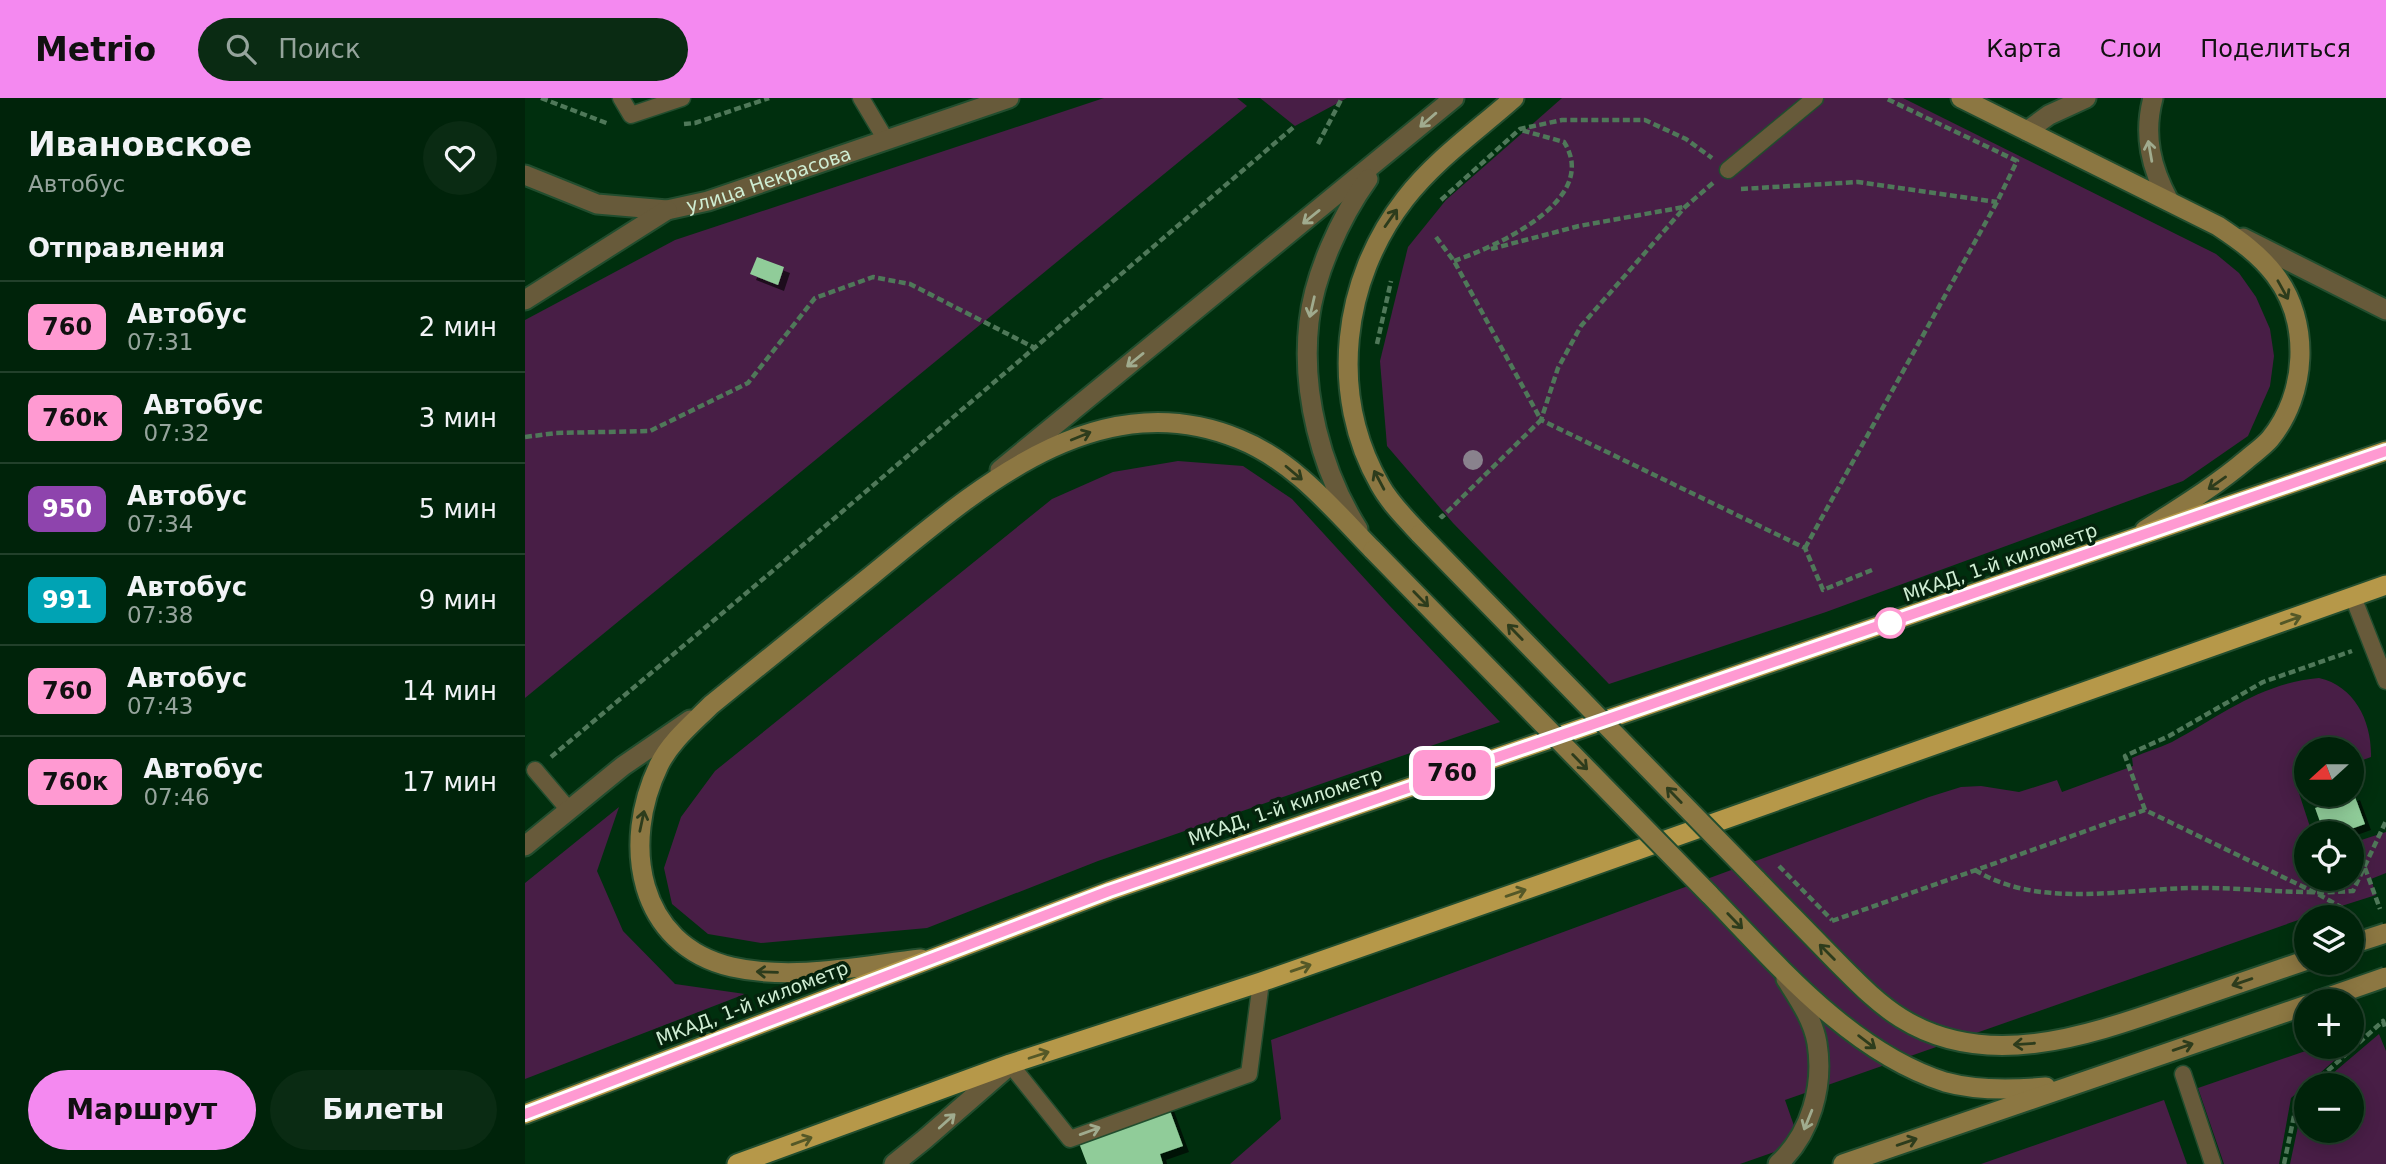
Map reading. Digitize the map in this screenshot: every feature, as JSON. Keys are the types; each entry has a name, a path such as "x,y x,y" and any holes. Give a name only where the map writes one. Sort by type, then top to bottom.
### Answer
{"highway":[{"name":"МКАД, 1-й километр","path":"525,1114 1109,891 2386,451"},
{"path":"737,1164 1010,1064 1261,982 2386,586"}],"main road":[{"path":"1514,98 1428,173 1406,197 1385,225 1356,292 1347,360 1355,421 1380,485 1420,534 1819,944 1868,993 1901,1018 1951,1039 1981,1045 2058,1041 2105,1030 2294,965"},
{"path":"1961,98 2218,226 2252,250 2275,275 2290,301 2299,335 2299,366 2294,396 2285,418 2268,441 2222,480 2126,542"},
{"path":"933,958 803,973 759,972 706,959 685,946 666,929 653,908 639,857 640,831 647,798 659,765 678,737 711,705 957,505 1018,465 1089,432 1121,424 1178,422 1212,429 1241,440 1280,461 1312,488 1761,947 1841,1022 1879,1051 1915,1070 1947,1082 1984,1088 2023,1089 2067,1084 2118,1070"},
{"path":"2364,940 2386,933"},
{"path":"2352,989 2386,977"},
{"path":"1843,1164 2294,1009"}],"street":[{"name":"улица Некрасова","path":"525,175 597,204 667,210 708,201 1009,98"},
{"path":"957,505 1454,98"},
{"path":"2027,131 2049,116 2086,98"},
{"path":"2153,98 2148,116 2151,160 2169,201"},
{"path":"1373,550 1356,527 1341,498 1317,430 1310,395 1309,321 1318,282 1350,204 1375,169 1402,142"},
{"path":"525,300 667,210"},
{"path":"2218,226 2386,310"},
{"path":"525,846 623,765 711,705"},
{"path":"1761,947 1805,1010 1817,1041 1815,1103 1804,1130 1786,1157 1778,1164"},
{"path":"894,1164 1010,1064"}],"lane":[{"path":"621,98 631,115 683,98"},
{"path":"861,98 886,140"},
{"path":"1728,170 1815,98"},
{"path":"2354,597 2386,681"},
{"path":"535,770 569,810"},
{"path":"1010,1064 1069,1139 1249,1074 1261,982"},
{"path":"2183,1074 2213,1164"}],"path":[{"path":"1805,548 1997,202 2017,161 1885,98"},
{"path":"1318,144 1343,100"},
{"path":"1431,208 1520,129 1562,120 1646,120 1686,139 1728,170 1685,207 1581,326 1558,368 1541,420 1442,517 1433,508"},
{"path":"535,770 1295,126"},
{"path":"1482,251 1531,224 1559,200 1572,175 1571,154 1563,142 1520,129"},
{"path":"1729,190 1858,182 1997,202"},
{"path":"1702,193 1716,192"},
{"path":"1454,261 1579,226 1685,207"},
{"path":"1436,237 1454,261 1541,420 1805,548 1822,590 1872,570"},
{"path":"1375,350 1393,275"},
{"path":"525,437 556,433 650,431 748,383 815,298 873,277 910,284 1035,348"},
{"path":"2337,905 2145,810 2125,756 2169,736 2263,682 2372,644"},
{"path":"1841,930 1832,920 2145,810"},
{"path":"2380,910 2364,866 2386,821"},
{"path":"1975,870 1991,880 2019,888 2081,895 2201,888 2318,894 2353,891"},
{"path":"2325,1073 2383,1021 2386,1030"},
{"path":"2284,1164 2294,1116"}],"shaded area":[{"path":"1104,98 1237,98 1247,106 525,698 525,320 675,240"},
{"path":"1260,98 1347,98 1295,126"},
{"path":"1562,98 1903,98 2216,254 2239,273 2256,297 2270,329 2274,356 2270,386 2248,436 2183,481 1826,612 1609,684 1453,523 1387,446 1380,361 1408,247 1446,200"},
{"path":"1178,461 1243,466 1292,499 1500,722 1098,861 927,928 761,943 708,934 672,904 664,868 681,817 715,771 1052,499 1113,472"},
{"path":"2319,678 2332,682 2352,697 2368,731 2371,757 2364,760 2364,737 2294,737 2294,807 2304,807 2308,821 2294,821 2294,891 2364,891 2364,839 2386,832 2386,873 2371,879 2376,895 2345,905 2294,905 2294,922 1785,1100 1800,1143 1740,1164 1230,1164 1281,1119 1271,1040 1929,797 1961,787 1981,786 2019,792 2057,780 2062,792 2133,766 2132,758 2172,742 2260,693 2298,681"},
{"path":"619,807 597,871 623,931 675,984 745,994 525,1079 525,883"},
{"path":"2379,1034 2386,1051 2386,1164 2290,1164 2294,1143 2364,1143 2364,1073 2333,1073 2350,1059 2364,1059 2364,1047"},
{"path":"2294,1055 2294,1059 2336,1059 2320,1073 2294,1073 2294,1095 2291,1098 2279,1164 2224,1164 2198,1088"},
{"path":"2164,1100 2187,1164 1981,1164"}],"building":[{"path":"757,257 784,267 778,285 750,274"},
{"path":"2359,807 2364,821 2320,821 2315,808"},
{"path":"1165,1097 1183,1146 1160,1154 1163,1164 1087,1164 1074,1130"}],"bus line":[{"name":"760","path":"525,1114 1109,891 2386,451"}]}
